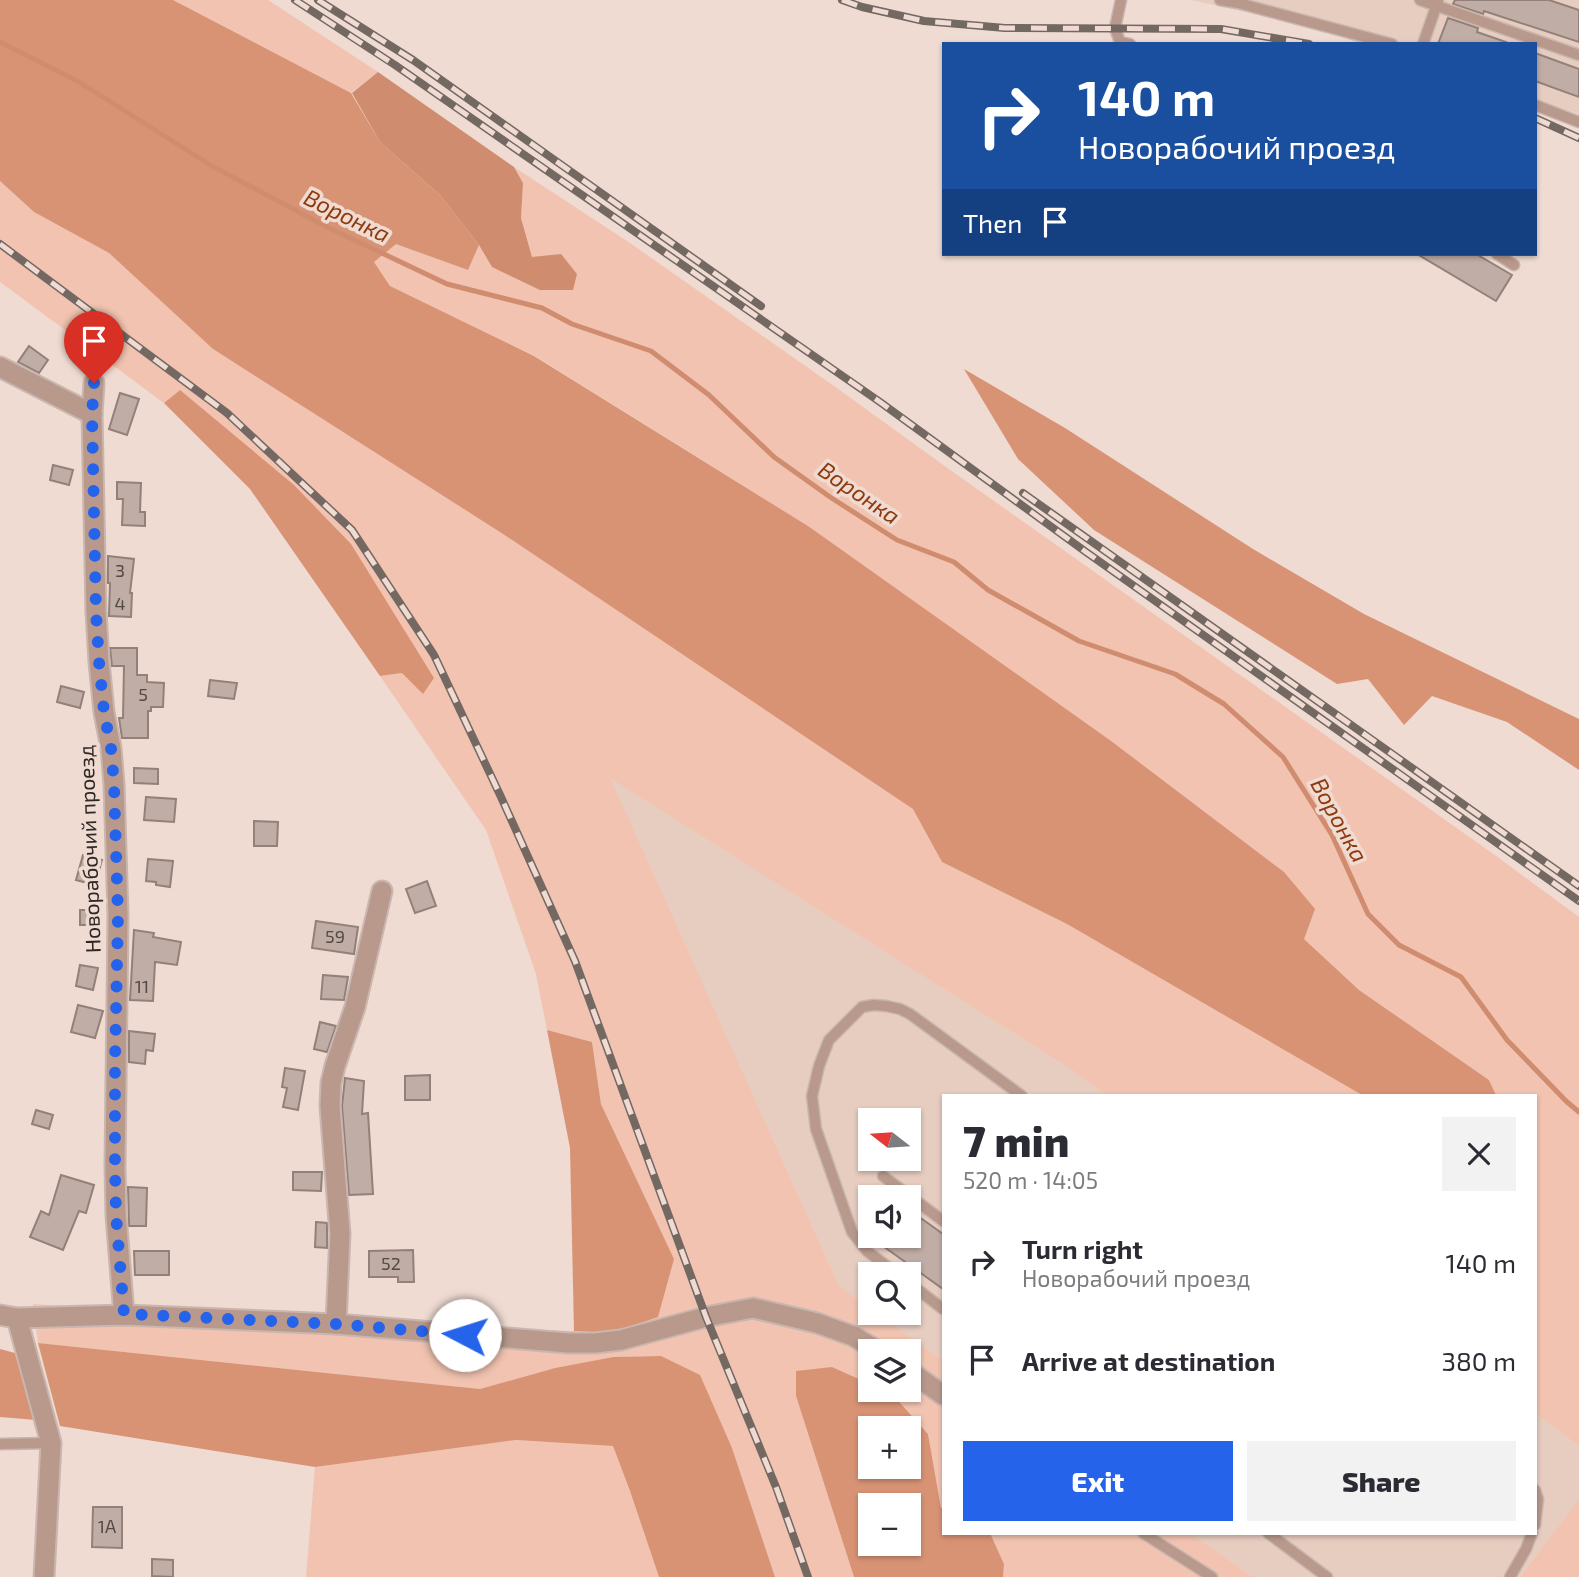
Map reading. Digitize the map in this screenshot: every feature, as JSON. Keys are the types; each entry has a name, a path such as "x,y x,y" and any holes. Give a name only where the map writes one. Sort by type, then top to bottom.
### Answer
{"street":[{"path":"0,367 92,414"},
{"name":"Новорабочий проезд","path":"94,383 92,414 96,612 104,712 114,784 118,916 115,1167 124,1314"},
{"path":"337,1324 340,1234 330,1106 331,1083 355,1007 382,891"},
{"path":"44,1577 51,1443 9,1316 124,1314 337,1324 595,1343 621,1340 709,1316 753,1308 817,1323 858,1339"},
{"path":"921,1379 942,1394"}],"lane":[{"path":"1121,0 1115,29 1120,41 1123,42"},
{"path":"1220,0 1385,42"},
{"path":"1420,0 1437,3 1579,55"},
{"path":"1424,42 1437,3"},
{"path":"1537,106 1579,122"},
{"path":"1500,256 1514,265"},
{"path":"881,1262 867,1251 852,1232 817,1129 812,1096 824,1051 832,1036 862,1007 874,1004 900,1009 911,1014 1019,1094"},
{"path":"884,1176 942,1220"},
{"path":"921,1292 942,1308"},
{"path":"0,1444 51,1443"},
{"path":"1146,1535 1212,1577"},
{"path":"1271,1535 1328,1577"},
{"path":"1510,1577 1531,1535"}],"shaded area":[{"path":"0,0 173,0 351,93 380,142 440,195 479,245 468,270 396,244 374,262 390,286 534,356 808,526 1111,741 1284,872 1315,909 1304,939 1359,990 1489,1080 1496,1094 1360,1094 1067,924 942,862 913,809 503,534 213,349 109,253 34,212 0,181"},
{"path":"173,0 268,0 378,72 351,93"},
{"path":"1191,0 1579,0 1579,114 1537,101 1537,42 1356,42 1302,24"},
{"path":"378,72 514,167 523,183 521,218 532,257 561,254 577,274 573,290 540,290 492,267 479,245 440,195 380,142 352,93"},
{"path":"514,167 630,243 834,386 1579,917 1579,1446 1537,1414 1537,1094 1496,1094 1489,1080 1359,990 1304,939 808,526 535,356 390,286 374,262 396,243 468,270 479,245 492,267 532,257 521,218 523,183"},
{"path":"0,181 34,212 109,253 213,349 503,534 914,809 942,862 1067,924 1360,1094 1105,1094 1069,1068 610,778 839,1286 858,1299 858,1325 893,1325 913,1339 858,1339 858,1379 832,1367 796,1396 854,1577 775,1577 732,1448 661,1356 613,1357 555,1368 480,1389 38,1343 33,1304 611,1333 674,1259 601,1104 592,1042 547,1030 536,974 486,830 380,676 402,673 180,390 164,403 0,282"},
{"path":"964,369 1065,428 1253,549 1364,614 1579,719 1579,770 1507,722 1432,696 1404,725 1368,679 1337,684 1094,530 1018,459"},
{"path":"180,390 294,485 351,544 434,678 423,694 402,673 380,676 250,489 164,403"},
{"path":"609,777 1069,1068 1105,1094 942,1094 942,1359 921,1345 921,1339 913,1339 893,1325 921,1325 921,1262 858,1262 858,1299 839,1286"},
{"path":"547,1030 592,1042 601,1104 674,1259 658,1317 611,1333 574,1331 570,1148"},
{"path":"38,1343 480,1389 555,1368 613,1357 661,1356 700,1375 732,1448 775,1577 659,1577 613,1446 516,1440 315,1467 60,1426"},
{"path":"921,1345 942,1359 942,1508 928,1434 921,1426 921,1416 912,1416 899,1402 921,1402"},
{"path":"0,1349 15,1353 36,1420 0,1417"},
{"path":"832,1367 858,1379 858,1402 899,1402 912,1416 858,1416 858,1479 921,1479 921,1426 928,1434 942,1508 942,1535 991,1535 1004,1564 1003,1577 854,1577 796,1396 796,1371"},
{"path":"1537,1414 1579,1446 1579,1499 1520,1577 1253,1577 1193,1535 1537,1535"},
{"path":"516,1440 613,1446 659,1577 306,1577 315,1467"},
{"path":"1579,1499 1579,1577 1520,1577"},
{"path":"991,1535 1193,1535 1253,1577 1003,1577 1004,1564"}],"building":[{"path":"1455,0 1549,0 1579,10 1579,42 1484,11 1483,14 1453,4"},
{"path":"1448,18 1478,28 1477,32 1506,42 1439,42"},
{"path":"1537,54 1579,69 1579,97 1537,82"},
{"path":"1420,256 1479,256 1512,275 1496,301"},
{"path":"29,346 48,360 39,373 18,362"},
{"path":"120,393 139,399 127,435 109,429"},
{"path":"53,465 73,470 69,485 50,480"},
{"path":"117,482 141,483 140,512 145,512 145,526 122,525 123,499 117,499"},
{"path":"108,556 134,559 130,593 131,617 109,616"},
{"path":"110,648 137,648 137,675 147,675 147,682 164,683 163,707 151,707 151,711 148,711 148,738 122,738 119,718 123,718 124,666 112,666"},
{"path":"210,680 237,683 234,699 208,696"},
{"path":"61,686 84,692 80,708 57,702"},
{"path":"134,768 158,769 158,784 134,783"},
{"path":"146,797 176,799 174,822 144,820"},
{"path":"254,821 278,822 277,846 254,846"},
{"path":"83,855 102,860 95,885 76,880"},
{"path":"148,859 173,861 170,887 146,881"},
{"path":"427,881 436,906 415,913 406,889"},
{"path":"80,910 101,910 100,925 80,925"},
{"path":"316,921 358,927 354,954 312,948"},
{"path":"134,930 181,942 177,965 155,962 153,1001 130,1000"},
{"path":"80,965 98,968 93,990 76,986"},
{"path":"323,975 348,977 344,1000 321,999"},
{"path":"78,1005 103,1011 95,1038 71,1032"},
{"path":"320,1022 336,1026 327,1052 314,1049"},
{"path":"129,1031 155,1034 153,1051 146,1050 145,1064 129,1062"},
{"path":"285,1068 305,1071 298,1110 283,1107 287,1088 282,1087"},
{"path":"430,1075 430,1100 405,1100 405,1076"},
{"path":"345,1078 364,1081 362,1114 368,1113 373,1194 349,1195 342,1106"},
{"path":"36,1110 53,1115 49,1129 32,1124"},
{"path":"293,1172 322,1172 321,1191 293,1190"},
{"path":"61,1175 94,1185 86,1213 79,1211 63,1250 30,1237 41,1211 49,1215"},
{"path":"128,1187 147,1188 146,1226 129,1226"},
{"path":"921,1218 942,1233 942,1288 921,1273 921,1262 905,1262 886,1248 921,1248"},
{"path":"316,1222 327,1223 327,1248 315,1247"},
{"path":"413,1250 414,1282 398,1282 398,1277 369,1277 369,1251"},
{"path":"134,1251 169,1251 169,1275 135,1275"},
{"path":"93,1507 122,1507 122,1548 92,1547"},
{"path":"152,1559 173,1560 173,1577 152,1576"}],"waterway":[{"name":"Воронка","path":"0,42 79,82 212,166 327,227 447,284 542,308 572,324 651,351 709,395 774,457 897,540 954,562 988,590 1079,641 1175,674 1224,704 1283,757 1332,835 1368,914 1399,945 1461,977 1507,1040 1579,1112"}],"railway":[{"path":"295,0 395,65 880,402 1086,552 1579,901"},
{"path":"318,0 413,60 761,306"},
{"path":"842,0 924,21 1005,28 1221,29 1297,42"},
{"path":"1537,119 1579,138"},
{"path":"0,244 227,413 352,530 434,655 575,961 706,1317 776,1487 808,1577"},
{"path":"1023,493 1579,886"}],"route":[{"path":"94,383 92,414 96,612 104,712 114,784 118,916 115,1167 124,1314 337,1324 465,1335"}]}
